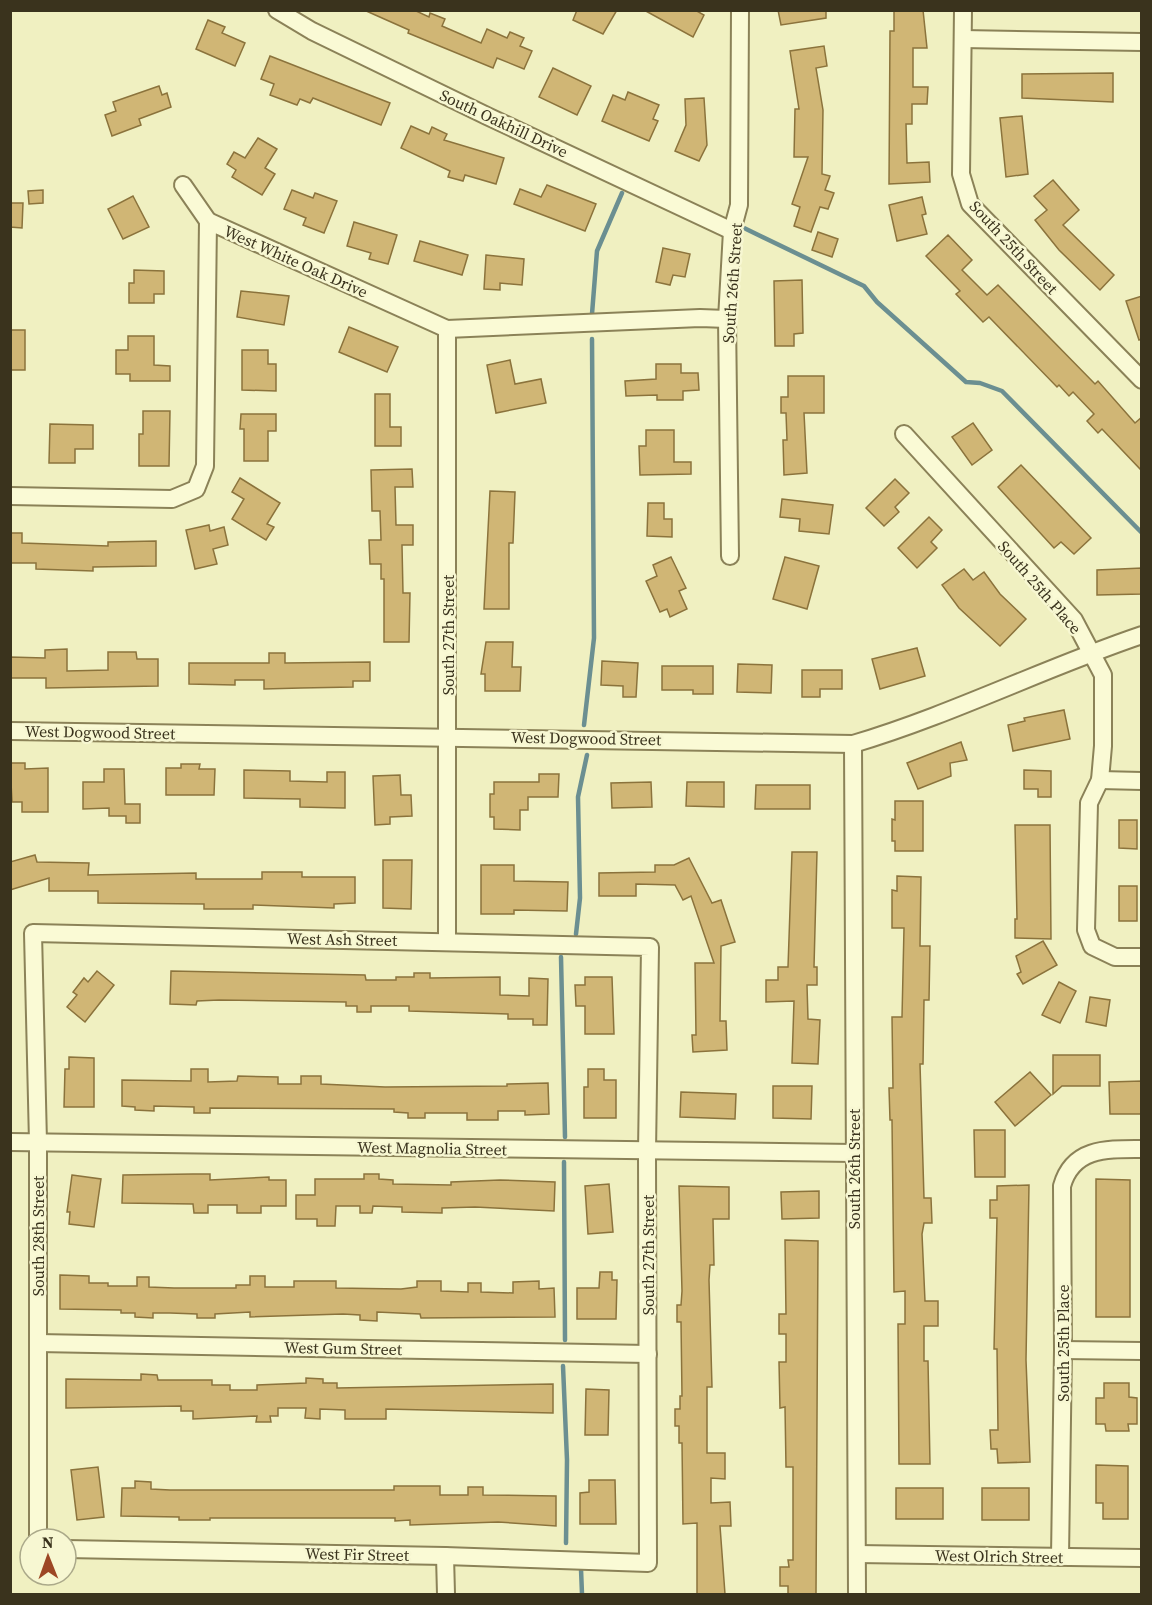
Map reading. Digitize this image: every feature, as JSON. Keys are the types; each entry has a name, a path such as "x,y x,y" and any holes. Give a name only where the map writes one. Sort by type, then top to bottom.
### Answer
{"street":[{"name":"South Oakhill Drive","path":"277,10 312,31 732,231"},
{"name":"South 26th Street","path":"730,556 728,319 732,231 739,205 740,10"},
{"name":"South 25th Street","path":"963,10 961,174 970,204 1142,380"},
{"path":"963,39 1142,42"},
{"path":"183,184 208,221"},
{"name":"West White Oak Drive","path":"10,496 172,499 196,489 206,466 208,221 447,329 700,318 728,319"},
{"name":"South 27th Street","path":"447,329 447,941"},
{"name":"South 25th Place","path":"904,434 1074,620 1103,675 1103,746 1100,780 1089,803 1086,930 1092,946 1114,957 1142,957"},
{"name":"West Dogwood Street","path":"10,731 853,744 891,732 1092,651 1142,635"},
{"name":"South 26th Street","path":"853,744 857,1594"},
{"path":"1100,780 1142,781"},
{"name":"West Ash Street","path":"33,933 650,947"},
{"name":"South 28th Street","path":"33,933 38,1142 38,1527"},
{"name":"South 27th Street","path":"648,1563 647,1152 650,947"},
{"name":"West Magnolia Street","path":"10,1142 854,1153"},
{"name":"South 25th Place","path":"1060,1557 1064,1350 1062,1185 1065,1174 1074,1162 1101,1149 1142,1149"},
{"name":"West Gum Street","path":"38,1343 648,1354"},
{"path":"1064,1350 1142,1351"},
{"name":"West Fir Street","path":"78,1549 445,1556 648,1563"},
{"name":"West Olrich Street","path":"857,1554 1142,1558"},
{"path":"445,1556 446,1594"}],"building":[{"path":"364,10 414,10 429,17 430,13 445,19 442,26 481,43 487,29 507,38 510,32 524,38 520,46 532,51 524,69 497,58 493,68 408,33 409,30"},
{"path":"577,10 617,10 603,34 573,20"},
{"path":"644,10 695,10 704,15 693,37"},
{"path":"778,10 826,10 826,18 781,25"},
{"path":"894,10 923,10 927,48 913,48 913,87 928,87 927,104 912,104 912,124 906,124 907,163 929,162 930,182 889,184 890,31 894,31"},
{"path":"208,20 225,27 222,33 245,43 235,66 196,49"},
{"path":"824,46 827,66 816,68 823,110 822,174 830,176 825,190 834,193 828,209 820,207 811,232 794,226 800,207 792,204 808,157 794,157 795,109 799,109 790,51"},
{"path":"270,56 390,103 381,125 313,98 310,103 300,99 297,105 270,95 274,84 261,79"},
{"path":"553,68 591,86 577,115 539,97"},
{"path":"1113,73 1113,102 1022,98 1022,74"},
{"path":"159,86 162,95 167,93 171,107 139,119 141,125 112,136 105,115 116,111 113,102"},
{"path":"628,92 659,105 653,119 658,121 649,141 602,121 613,95 625,100"},
{"path":"704,98 707,145 699,161 675,151 686,125 685,99"},
{"path":"1022,116 1028,174 1006,177 1000,118"},
{"path":"411,126 429,134 432,127 447,134 444,140 504,158 496,184 465,175 463,181 448,177 450,171 401,148"},
{"path":"258,138 277,149 265,168 275,174 262,195 232,177 236,170 227,164 234,152 245,158"},
{"path":"1053,180 1079,210 1063,225 1114,275 1100,290 1059,250 1035,220 1047,210 1034,196"},
{"path":"547,185 596,204 585,231 514,204 520,189 541,197"},
{"path":"43,190 43,203 29,204 28,191"},
{"path":"292,190 313,198 315,193 337,201 324,233 303,225 306,218 284,209"},
{"path":"133,196 149,227 123,239 108,209"},
{"path":"922,197 926,214 922,215 927,234 897,241 889,205"},
{"path":"10,203 23,203 22,228 10,227"},
{"path":"354,222 397,235 388,264 369,259 371,253 347,246"},
{"path":"818,232 838,239 832,257 812,250"},
{"path":"948,235 972,260 962,270 987,295 998,285 1095,384 1098,381 1135,423 1142,417 1142,471 1102,429 1098,433 1087,421 1094,414 1073,392 1069,396 1059,385 1057,387 989,317 983,322 956,294 960,291 926,256"},
{"path":"420,241 468,255 462,275 414,261"},
{"path":"663,248 690,254 685,277 673,275 670,285 656,282"},
{"path":"486,255 524,259 522,285 500,283 500,290 484,289"},
{"path":"134,270 164,271 164,294 154,294 154,303 129,303 129,283 134,283"},
{"path":"802,280 803,333 794,334 794,346 775,346 774,281"},
{"path":"241,291 289,296 284,325 237,317"},
{"path":"1142,296 1142,339 1139,340 1126,301"},
{"path":"349,327 398,347 387,372 339,352"},
{"path":"10,330 25,330 25,370 10,370"},
{"path":"128,336 154,336 154,365 170,366 170,381 130,381 130,374 116,374 116,350 128,350"},
{"path":"242,350 268,350 268,364 276,364 276,391 242,390"},
{"path":"510,360 515,384 541,379 546,403 496,413 487,365"},
{"path":"656,364 681,364 681,373 698,373 699,390 683,391 683,400 657,400 657,395 626,396 625,381 656,379"},
{"path":"788,376 824,376 824,413 804,413 807,473 784,475 783,440 787,440 786,413 781,413 781,397 788,397"},
{"path":"375,394 390,394 390,427 401,427 401,446 375,446"},
{"path":"143,411 170,411 169,466 139,466 139,434 143,434"},
{"path":"241,414 276,414 276,431 268,431 268,461 244,461 244,429 240,429"},
{"path":"973,423 992,450 972,465 952,437"},
{"path":"50,424 93,425 93,449 75,449 75,463 49,463"},
{"path":"646,430 674,430 674,462 691,462 691,474 640,475 639,446 646,446"},
{"path":"1021,465 1091,538 1074,554 1061,542 1054,548 998,487"},
{"path":"412,469 413,487 395,487 396,525 413,525 413,545 402,545 403,593 410,593 409,642 384,642 384,579 381,579 381,564 370,564 369,540 381,540 380,511 372,511 371,470"},
{"path":"240,478 280,503 267,524 274,527 266,540 232,519 244,499 232,492"},
{"path":"895,479 909,493 895,507 899,512 884,526 866,508"},
{"path":"490,491 515,492 513,543 509,543 509,609 484,609"},
{"path":"782,499 833,505 829,534 799,531 800,519 780,517"},
{"path":"648,503 664,503 664,519 672,519 672,537 647,536"},
{"path":"929,517 942,530 931,542 937,548 917,568 898,548"},
{"path":"209,525 210,531 224,527 228,545 213,549 217,564 195,569 186,530"},
{"path":"10,533 22,533 22,543 108,546 108,542 156,541 156,566 93,567 93,571 36,569 36,563 10,563"},
{"path":"671,557 686,588 679,591 687,609 670,617 667,609 660,612 646,581 657,576 653,565"},
{"path":"785,557 819,566 807,609 773,599"},
{"path":"1142,568 1142,594 1097,595 1097,570"},
{"path":"964,569 973,580 984,572 1000,594 1026,619 1000,646 959,608 942,585"},
{"path":"486,642 513,642 512,667 521,667 520,691 485,691 485,674 481,674"},
{"path":"917,648 925,676 880,689 872,659"},
{"path":"67,649 67,671 108,670 108,652 136,652 137,659 158,659 158,686 46,688 46,678 10,678 10,657 45,658 45,650"},
{"path":"269,653 285,653 285,663 370,662 370,681 353,681 353,687 264,689 264,680 235,680 235,685 189,684 189,663 269,663"},
{"path":"602,661 638,663 636,697 623,697 623,686 601,685"},
{"path":"738,664 772,665 771,693 737,692"},
{"path":"662,666 713,666 713,694 693,694 693,690 662,690"},
{"path":"802,670 842,670 842,689 820,689 820,697 802,697"},
{"path":"1064,710 1070,739 1013,751 1008,725 1025,721 1024,718"},
{"path":"961,742 967,760 950,763 951,776 918,789 907,763"},
{"path":"10,763 25,763 25,769 48,768 48,812 22,812 22,802 12,802"},
{"path":"181,764 200,764 199,769 215,769 214,795 166,795 166,768 181,768"},
{"path":"104,769 124,769 125,804 140,804 140,823 126,823 126,816 109,816 109,808 83,809 83,782 104,782"},
{"path":"244,770 290,771 290,781 327,782 327,772 345,772 345,808 300,807 300,799 244,798"},
{"path":"1024,770 1051,771 1051,797 1038,797 1038,789 1024,789"},
{"path":"539,774 559,774 558,797 528,797 528,810 520,810 520,830 494,829 494,817 490,817 490,794 494,794 494,782 539,782"},
{"path":"400,775 401,795 411,795 412,816 390,817 390,824 375,825 373,776"},
{"path":"651,782 652,807 612,808 611,783"},
{"path":"687,782 724,782 724,807 686,806"},
{"path":"756,785 810,785 810,809 755,809"},
{"path":"895,801 923,801 923,851 895,851 895,841 892,841 892,819 895,820"},
{"path":"1119,820 1137,820 1137,849 1119,848"},
{"path":"1015,825 1050,825 1051,939 1015,938 1015,919 1017,919"},
{"path":"792,852 817,852 814,967 817,967 817,985 807,985 808,1019 820,1020 818,1064 792,1063 794,1001 766,1002 766,980 778,980 778,967 788,967"},
{"path":"35,855 37,862 89,863 88,875 196,873 196,879 262,879 262,872 302,872 302,877 355,877 355,903 334,904 334,908 253,905 253,909 204,909 204,904 98,903 98,891 49,891 49,878 10,890 10,862"},
{"path":"689,858 712,903 721,900 735,942 721,946 720,1021 726,1021 727,1050 693,1052 692,1035 696,1035 695,963 714,963 691,896 683,900 675,885 636,884 636,896 599,896 599,873 655,872 655,865 674,865"},
{"path":"383,860 412,860 411,909 383,908"},
{"path":"481,865 514,865 514,881 568,882 567,911 514,910 514,914 481,914"},
{"path":"897,876 921,877 920,946 930,946 929,1000 924,1000 923,1064 920,1064 924,1198 931,1198 932,1223 924,1223 922,1234 925,1301 938,1301 938,1326 924,1326 924,1361 928,1361 930,1464 899,1464 898,1324 905,1324 905,1291 894,1292 892,1120 890,1120 889,1088 893,1088 892,1017 902,1017 904,928 892,928 892,890 897,891"},
{"path":"1119,886 1137,886 1137,921 1119,921"},
{"path":"1043,941 1057,965 1023,984 1017,974 1021,972 1016,956"},
{"path":"97,971 114,985 85,1022 67,1007 77,995 73,992 84,978 88,982"},
{"path":"171,971 365,975 366,980 396,980 396,977 414,977 414,973 430,973 430,978 500,977 500,995 529,996 529,978 548,979 547,1025 533,1025 533,1019 508,1019 508,1014 409,1011 409,1006 371,1006 371,1012 357,1012 357,1006 346,1006 346,1002 219,1000 197,1001 196,1005 170,1004"},
{"path":"585,977 612,977 614,1034 585,1034 585,1006 576,1006 575,985 585,985"},
{"path":"1059,982 1076,991 1060,1023 1042,1015"},
{"path":"1090,997 1110,1000 1106,1026 1086,1022"},
{"path":"1053,1055 1100,1055 1100,1086 1062,1086 1053,1094"},
{"path":"69,1057 94,1058 94,1107 64,1107 65,1069 69,1069"},
{"path":"191,1069 208,1069 208,1082 237,1081 238,1076 278,1077 278,1084 301,1084 301,1076 321,1076 321,1084 385,1087 507,1086 507,1084 548,1083 549,1114 525,1115 525,1111 498,1111 498,1120 467,1120 467,1113 425,1113 425,1118 408,1118 408,1113 394,1112 394,1109 210,1108 210,1113 194,1113 194,1107 154,1106 154,1111 135,1110 135,1107 122,1106 122,1080 191,1081"},
{"path":"588,1069 604,1069 604,1080 616,1080 616,1118 584,1118 584,1087 588,1087"},
{"path":"1030,1072 1051,1095 1015,1126 995,1102"},
{"path":"1142,1081 1142,1114 1110,1114 1109,1082"},
{"path":"773,1086 812,1086 811,1119 773,1118"},
{"path":"681,1092 736,1094 735,1119 680,1117"},
{"path":"974,1130 1005,1130 1005,1177 975,1177"},
{"path":"210,1174 210,1180 269,1177 269,1180 286,1180 286,1206 261,1206 261,1213 237,1213 237,1205 208,1205 208,1213 194,1213 193,1204 122,1203 123,1175"},
{"path":"364,1174 379,1174 379,1179 393,1180 393,1184 451,1185 451,1182 500,1180 555,1182 554,1211 475,1207 442,1208 442,1213 402,1212 402,1207 373,1206 372,1213 360,1213 360,1206 336,1206 335,1226 317,1226 317,1219 296,1219 296,1195 315,1195 315,1179 364,1179"},
{"path":"72,1175 101,1179 94,1227 69,1224 70,1212 67,1212"},
{"path":"1096,1179 1130,1180 1130,1317 1096,1317"},
{"path":"609,1184 613,1232 588,1234 585,1186"},
{"path":"1029,1185 1026,1360 1030,1462 998,1463 997,1449 991,1449 990,1430 998,1430 997,1349 994,1349 997,1218 990,1218 990,1200 997,1200 997,1186"},
{"path":"679,1186 729,1187 729,1219 713,1219 714,1265 710,1265 709,1280 712,1387 707,1387 707,1453 725,1453 725,1479 711,1478 711,1503 730,1502 731,1526 720,1526 725,1594 697,1594 697,1523 683,1524 682,1443 679,1443 679,1426 675,1426 675,1409 680,1409 680,1396 682,1396 681,1322 677,1322 677,1305 681,1305 682,1291"},
{"path":"819,1191 819,1218 782,1219 781,1192"},
{"path":"785,1240 818,1241 816,1594 788,1594 788,1586 780,1586 780,1567 789,1567 788,1560 793,1560 793,1467 786,1467 785,1407 780,1408 779,1362 786,1362 786,1334 779,1334 779,1314 786,1314"},
{"path":"600,1272 612,1272 612,1280 617,1280 616,1319 577,1319 577,1288 599,1288"},
{"path":"60,1275 89,1276 89,1283 108,1283 108,1286 137,1286 137,1277 149,1277 149,1287 174,1288 236,1288 236,1285 250,1285 250,1276 265,1276 265,1287 294,1287 294,1281 336,1281 336,1288 401,1289 417,1287 417,1281 441,1281 441,1291 468,1292 468,1283 481,1283 481,1292 513,1293 513,1282 539,1281 539,1289 554,1288 555,1317 421,1318 420,1314 377,1312 377,1321 360,1320 360,1315 343,1314 250,1317 250,1312 215,1314 215,1318 197,1318 197,1314 170,1313 153,1313 153,1318 135,1317 135,1313 121,1313 121,1310 60,1309"},
{"path":"141,1374 157,1375 158,1380 212,1380 212,1385 230,1385 230,1390 257,1390 257,1385 306,1383 306,1378 323,1379 323,1383 337,1383 337,1388 553,1384 553,1413 386,1409 386,1419 345,1419 345,1410 320,1409 320,1419 305,1418 306,1408 278,1408 278,1416 270,1416 271,1422 256,1422 257,1416 193,1419 193,1411 181,1411 181,1406 66,1408 66,1379 141,1380"},
{"path":"1104,1383 1129,1383 1129,1397 1137,1398 1137,1424 1128,1424 1129,1431 1106,1431 1105,1424 1096,1424 1096,1398 1104,1398"},
{"path":"586,1389 609,1390 608,1435 585,1435"},
{"path":"1096,1465 1128,1466 1128,1519 1103,1519 1103,1503 1096,1503"},
{"path":"98,1467 104,1517 77,1520 71,1470"},
{"path":"589,1480 615,1480 616,1524 580,1524 580,1493 589,1492"},
{"path":"135,1481 151,1482 151,1489 170,1490 394,1490 394,1486 440,1486 440,1495 468,1495 468,1487 483,1487 483,1495 556,1496 556,1526 498,1522 410,1525 410,1520 395,1521 395,1518 179,1520 179,1517 121,1516 122,1488 135,1488"},
{"path":"896,1488 943,1488 943,1519 896,1519"},
{"path":"982,1488 1029,1488 1029,1520 982,1520"}],"waterway":[{"path":"592,314 597,251 622,193"},
{"path":"744,228 864,286 877,302 966,382 980,383 1002,391 1142,533"},
{"path":"584,725 594,638 592,339"},
{"path":"576,934 580,898 578,797 587,755"},
{"path":"561,957 565,1137"},
{"path":"564,1162 565,1340"},
{"path":"563,1366 567,1460 566,1543"},
{"path":"581,1569 582,1594"}]}
